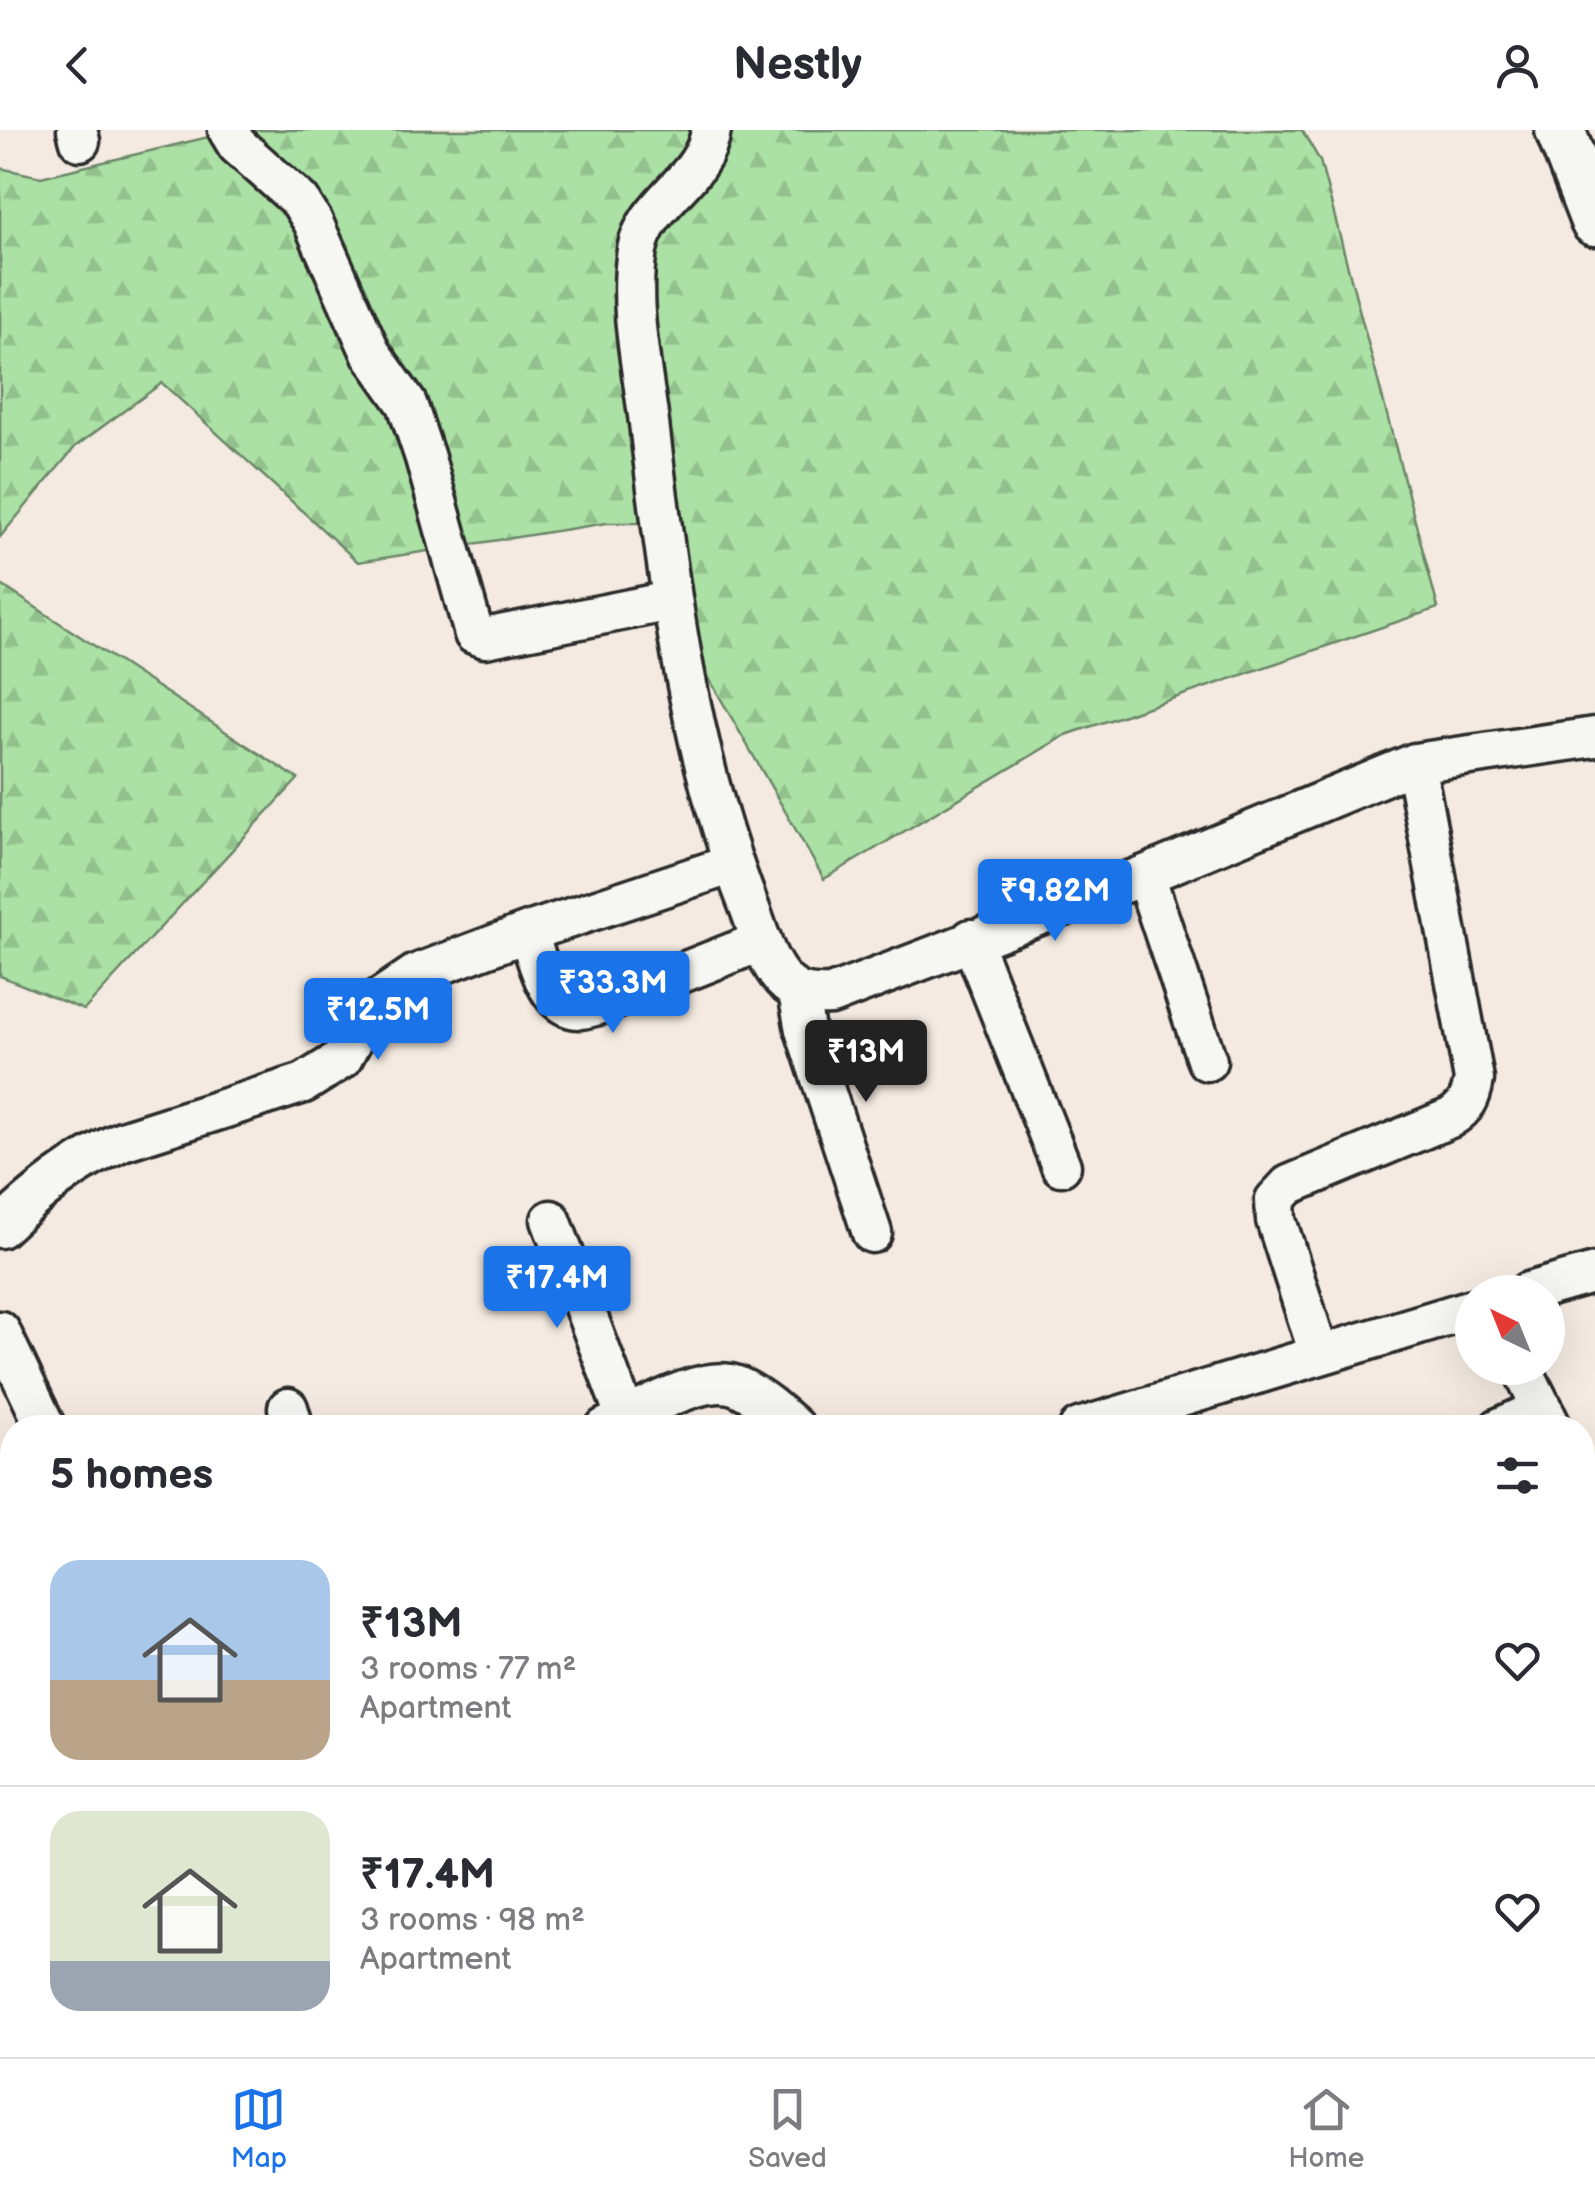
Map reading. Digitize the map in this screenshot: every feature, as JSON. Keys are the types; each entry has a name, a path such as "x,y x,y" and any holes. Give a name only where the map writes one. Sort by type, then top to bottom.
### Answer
{"street":[{"path":"228,130 237,145 300,201 371,353 407,404 474,634 484,638 670,601"},
{"path":"711,130 698,164 652,216 638,247 638,331 670,601 704,757 733,864 762,942 783,980 798,992 831,995 1144,875 1415,763 1595,737"},
{"path":"1560,130 1595,221"},
{"path":"1319,1354 1276,1220 1275,1200 1289,1185 1450,1118 1460,1112 1472,1094 1474,1080 1415,763"},
{"path":"0,1228 70,1167 108,1147 304,1083 328,1071 342,1059 374,1002 416,974 733,864"},
{"path":"1144,875 1207,1061"},
{"path":"528,932 549,989 566,1006 578,1009 603,1004 762,942"},
{"path":"971,939 1061,1166"},
{"path":"798,992 805,1030 872,1233"},
{"path":"551,1220 613,1415"},
{"path":"1565,1282 1595,1273"},
{"path":"1121,1415 1455,1314"},
{"path":"0,1332 40,1415"},
{"path":"634,1415 695,1387 718,1382 738,1386 777,1415"},
{"path":"1531,1385 1546,1415"}],"green space":[{"path":"238,130 1302,130 1320,161 1438,608 1066,735 824,879 675,619 646,523 607,523 358,562 162,383 76,446 0,537 0,168 41,177"},
{"path":"0,584 298,779 84,1010 0,976"}]}
